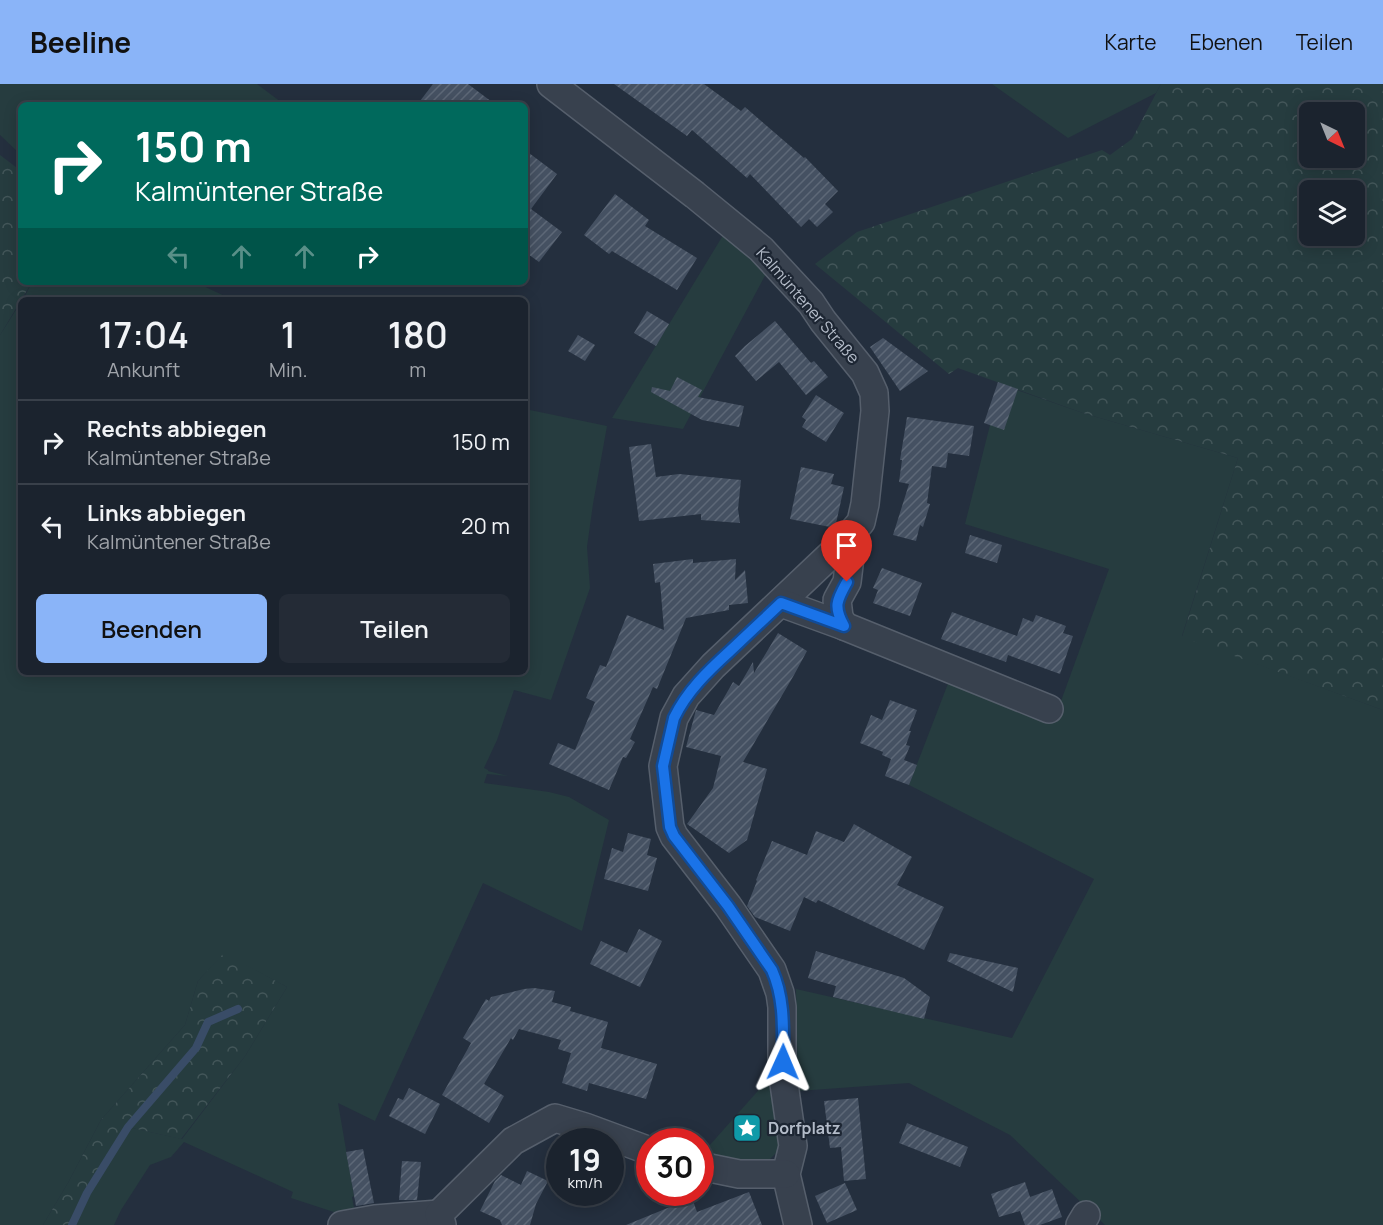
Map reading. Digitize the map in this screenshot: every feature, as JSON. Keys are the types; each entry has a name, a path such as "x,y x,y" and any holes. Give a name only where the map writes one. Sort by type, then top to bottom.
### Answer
{"street":[{"name":"Kalmüntener Straße","path":"551,84 705,202 761,249 811,303 865,373 874,393 875,411 861,522 843,543 713,666 686,696 674,718 663,766 669,822 674,836 728,906 772,970 777,981 783,1017 783,1077 793,1146 786,1174"},
{"path":"843,543 850,557 847,582 837,600 839,617 844,626"},
{"path":"781,603 1049,709"},
{"path":"342,1225 375,1219 440,1220 513,1141 555,1118 636,1146"},
{"path":"714,1169 739,1174 786,1174 798,1225"}],"green space":[{"path":"0,84 257,84 281,102 18,102 18,152 0,135"},
{"path":"992,84 1161,84 1156,93 1068,138"},
{"path":"1161,84 1383,84 1383,710 1182,637 1238,458 1083,413 958,368 949,374 815,264 857,232 1102,150 1110,155 1132,139"},
{"path":"0,155 18,169 18,285 30,285 23,297 18,297 18,305 0,335"},
{"path":"725,232 768,270 683,429 612,418"},
{"path":"30,285 201,285 227,297 24,297"},
{"path":"18,307 18,675 528,675 528,410 607,426 587,547 590,588 551,700 514,690 497,740 484,768 508,776 487,774 484,783 569,797 609,820 582,931 483,883 375,1121 338,1103 355,1213 346,1216 291,1198 293,1192 184,1142 171,1157 150,1165 114,1225 72,1225 87,1193 128,1127 182,1139 245,1056 287,987 224,954 198,981 185,1025 101,1120 43,1225 0,1225 0,335"},
{"path":"1017,390 1083,413 1238,458 1182,636 1383,710 1383,1225 1105,1225 1010,1135 909,1083 798,1091 796,989 1012,1038 1094,879 909,785 949,681 1053,723 1109,569 965,524 990,425"},
{"path":"224,953 287,987 245,1056 181,1139 128,1127 87,1193 72,1225 43,1225 101,1120 185,1025 198,981"},
{"path":"772,1075 780,1146 778,1151 770,1159 760,1164 714,1157 714,1140"}],"building":[{"path":"433,84 468,84 492,102 419,102"},
{"path":"614,84 704,84 741,111 745,107 805,157 838,191 825,204 833,212 817,227 809,219 801,227 750,174 747,178 692,130 687,136"},
{"path":"528,152 557,174 531,209 562,232 539,262 528,254"},
{"path":"615,194 649,220 645,226 697,258 677,290 612,251 609,254 584,235"},
{"path":"647,311 669,324 656,346 634,333"},
{"path":"775,321 811,363 814,361 828,377 806,395 779,362 756,381 735,356"},
{"path":"578,335 595,345 585,361 568,351"},
{"path":"883,338 928,371 900,391 870,347"},
{"path":"677,377 702,390 698,397 744,406 739,427 702,420 651,392 652,387 670,391"},
{"path":"998,382 1018,389 1004,430 984,423"},
{"path":"816,395 844,413 826,442 802,427 806,420 802,417"},
{"path":"907,417 974,426 969,456 948,453 946,468 932,466 927,503 930,504 923,527 920,525 916,541 893,535 909,484 899,482"},
{"path":"651,444 656,477 679,474 741,480 738,509 740,523 701,520 701,514 639,521 629,447"},
{"path":"801,467 834,474 831,484 844,487 835,528 790,519"},
{"path":"970,535 1002,545 997,563 965,553"},
{"path":"693,559 693,563 736,559 735,580 745,570 748,603 729,605 729,610 686,618 657,689 653,687 630,739 635,742 626,758 623,757 609,790 549,764 558,743 575,750 595,702 586,698 600,665 606,667 627,615 664,630 660,582 655,583 653,564"},
{"path":"882,568 922,583 910,616 873,603 878,590 873,588"},
{"path":"952,612 1017,636 1023,618 1033,622 1036,615 1066,626 1063,633 1073,636 1060,674 1008,655 1006,662 941,639"},
{"path":"778,633 807,651 743,762 767,769 747,840 729,853 687,824 713,788 721,756 686,747 696,710 714,715 733,682 739,686 753,662 754,673"},
{"path":"890,700 917,710 909,731 911,731 906,745 910,746 904,760 917,765 909,785 885,776 891,759 882,755 883,752 860,743 871,715 882,720"},
{"path":"854,824 912,857 897,885 944,907 924,950 818,900 816,903 804,897 790,931 755,917 747,906 772,841 807,855 816,831 844,842"},
{"path":"628,833 651,839 647,855 657,858 648,891 604,879 612,848 623,852"},
{"path":"639,929 662,941 640,987 590,964 601,941 627,953"},
{"path":"816,951 904,978 930,997 924,1019 833,997 836,986 808,978"},
{"path":"950,953 1018,968 1013,992 947,961"},
{"path":"534,988 555,991 552,1002 571,1007 570,1011 608,1022 601,1048 657,1064 646,1099 589,1083 587,1091 562,1083 571,1053 558,1049 561,1040 519,1029 513,1040 511,1038 484,1084 504,1096 489,1123 442,1095 471,1043 463,1038 486,999 489,1001 491,997"},
{"path":"409,1088 440,1104 425,1134 389,1116 398,1098 403,1100"},
{"path":"858,1098 866,1179 844,1181 841,1147 830,1148 824,1101"},
{"path":"907,1123 968,1147 960,1167 899,1143"},
{"path":"363,1149 374,1203 356,1206 346,1152"},
{"path":"402,1161 421,1162 417,1200 399,1200"},
{"path":"527,1171 546,1180 530,1225 502,1225 500,1220 480,1211 495,1181 501,1175 521,1185"},
{"path":"1025,1182 1030,1197 1052,1189 1062,1217 1040,1225 1025,1225 1020,1211 999,1217 991,1194"},
{"path":"845,1183 857,1210 827,1223 815,1196"},
{"path":"749,1192 762,1225 626,1225 672,1206 695,1206 697,1212"}],"waterway":[{"path":"72,1225 87,1193 128,1127 196,1048 208,1022 238,1009"}],"place":[{"name":"Dorfplatz","path":"747,1128"}],"route":[{"path":"783,1062 783,1017 777,981 772,970 728,906 674,836 669,822 663,766 674,718 680,705 713,666 781,603 844,626 839,617 837,600 847,582"}]}
